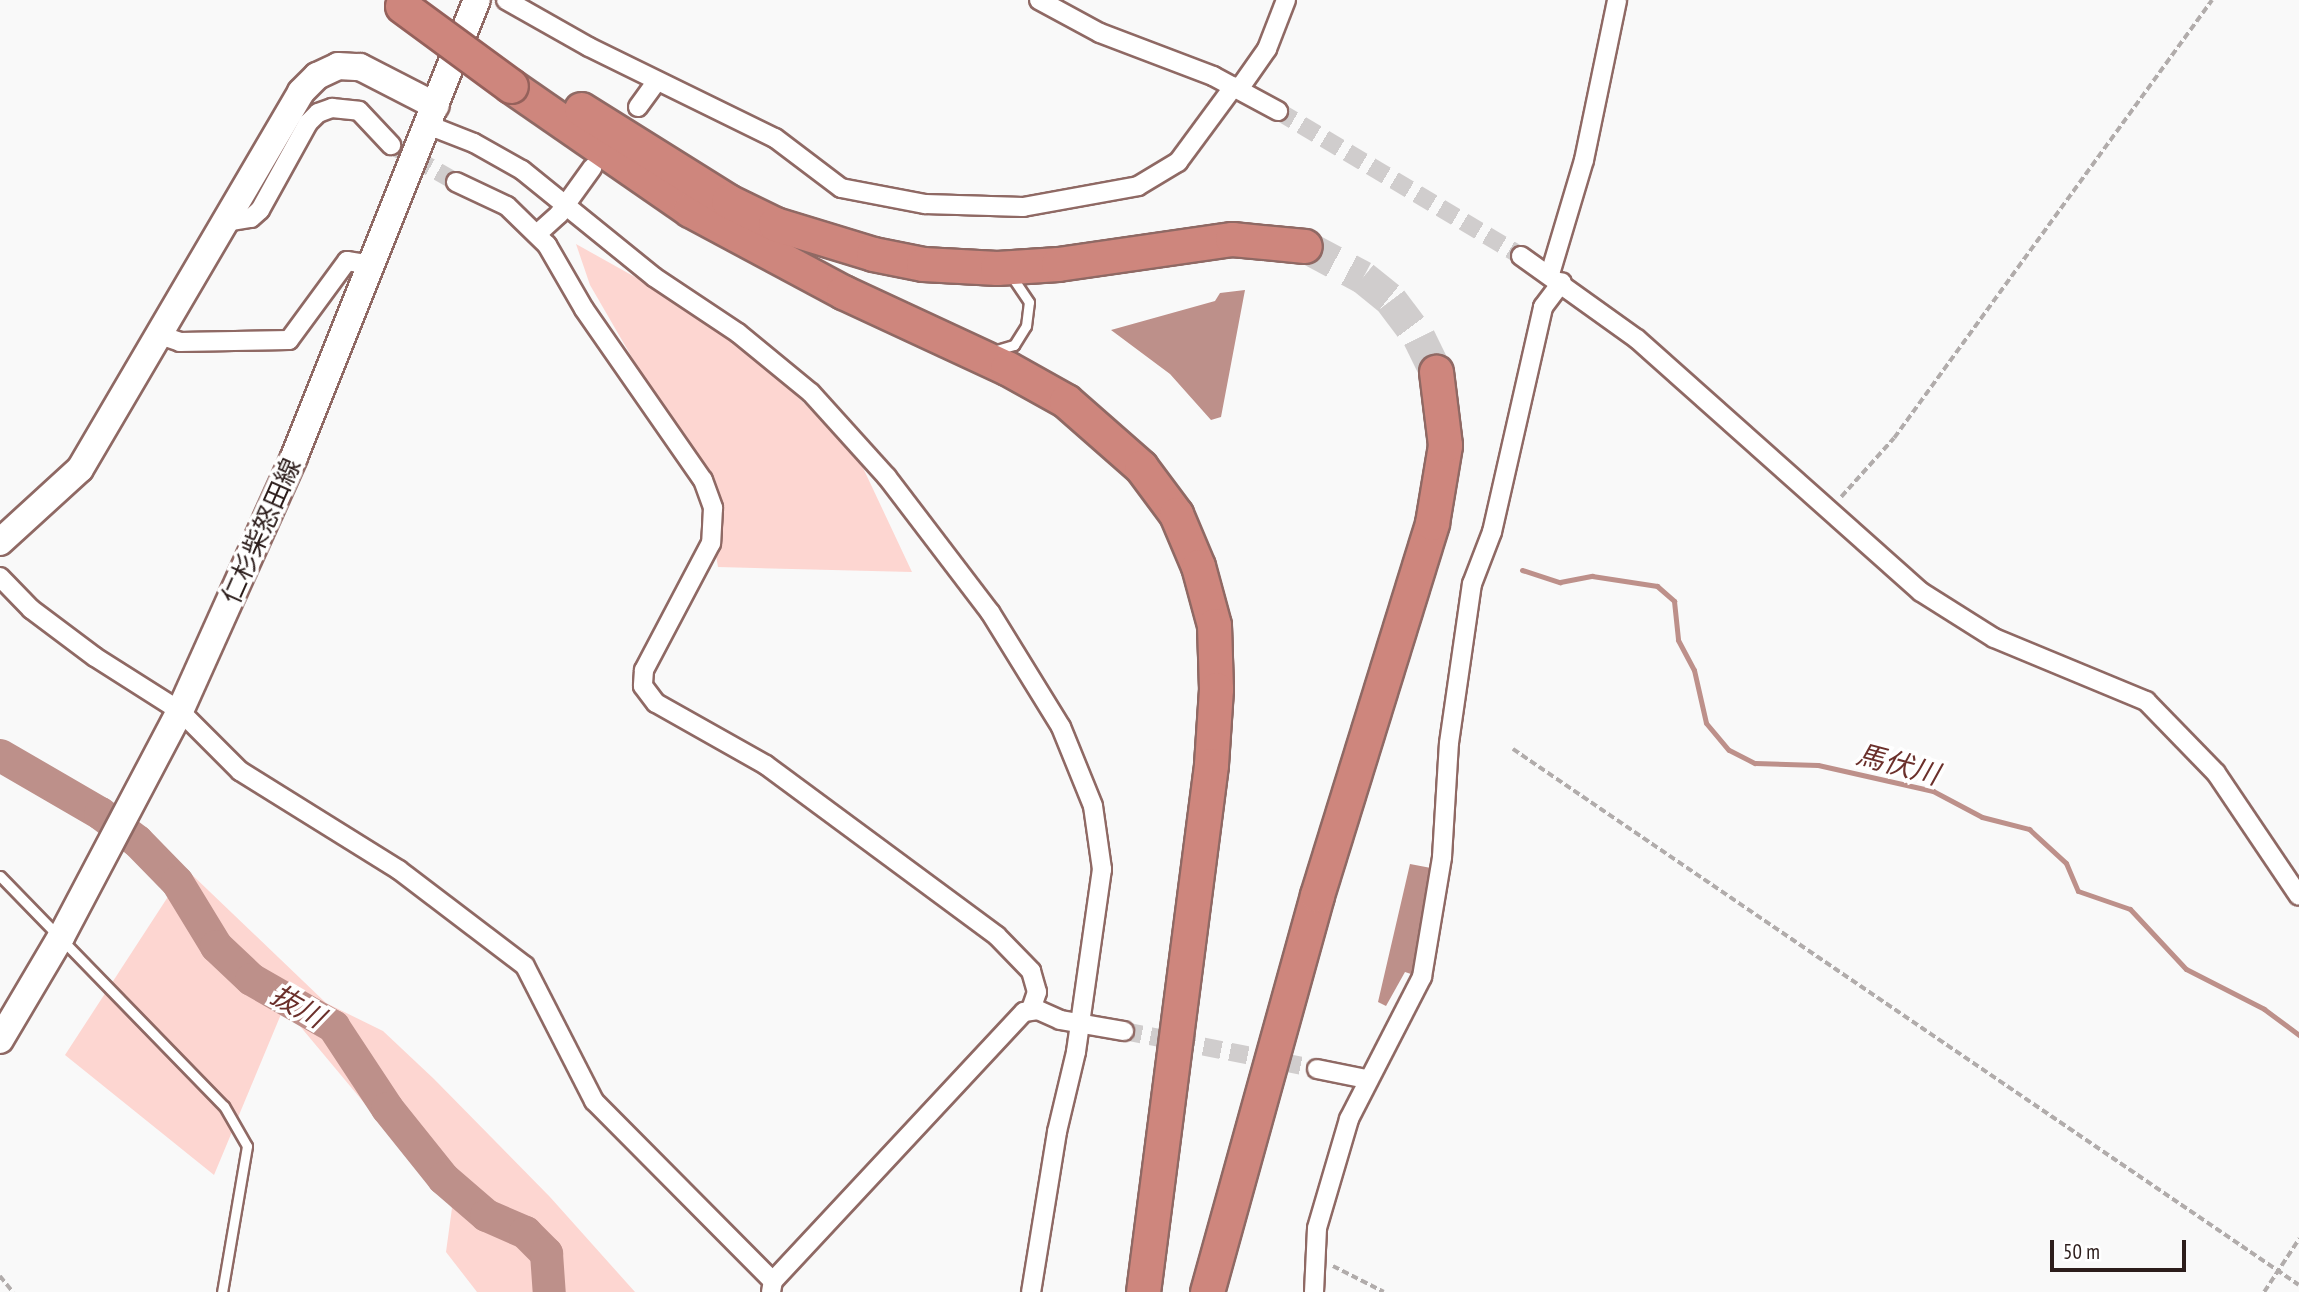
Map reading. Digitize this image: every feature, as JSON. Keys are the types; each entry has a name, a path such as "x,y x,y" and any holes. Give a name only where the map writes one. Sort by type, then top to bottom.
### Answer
{"highway":[{"path":"406,2 517,78 690,210 844,292 972,352 1066,401 1141,467 1176,514 1198,566 1214,625 1211,765 1143,1292"},
{"path":"517,78 667,166 775,225 873,254 923,264 997,268 1058,264 1232,239 1304,246"},
{"path":"1207,1292 1317,895 1432,523 1445,444 1436,372"}],"main road":[{"name":"仁杉柴怒田線","path":"0,1040 61,937 180,711 294,457 477,0"},
{"path":"4,532 80,469 130,389 157,334 301,92 317,76 338,66 360,67 432,116"}],"street":[{"path":"506,0 657,81 775,138 831,182 850,192 925,204 989,207 1088,199 1151,180 1188,151 1267,49 1286,0"},
{"path":"1039,0 1100,33 1237,88 1278,111"},
{"path":"1314,1292 1321,1211 1366,1079 1422,977 1442,857 1449,743 1472,584 1492,532 1543,307 1556,278 1617,0"},
{"path":"638,107 657,81"},
{"path":"225,222 251,218 260,210 308,123 318,113 332,108 359,111 391,145"},
{"path":"432,116 506,160 811,393 887,477 1003,631 1074,752 1099,835 1102,869 1079,1023 1031,1292"},
{"path":"537,234 566,205 592,168"},
{"path":"0,577 31,608 94,657 180,711 240,771 399,870 525,966 594,1101 772,1287 1018,1016 1031,1009 1037,992 1031,971 997,936 766,765 656,703 643,686 644,670 711,542 713,508 703,480 537,234 507,206 456,182"},
{"path":"1521,256 1556,278 1637,339 1921,592 1994,638 2146,701 2216,773 2299,897"},
{"path":"157,334 180,342 289,340 347,261 373,265"},
{"path":"1031,1009 1079,1023 1124,1031"},
{"path":"1317,1069 1366,1079"}],"lane":[{"path":"972,352 1014,345 1026,326 1029,302 1019,281 997,268"},
{"path":"0,876 224,1106 247,1146 222,1292"}],"path":[{"path":"1828,511 1894,438 2212,0"},
{"path":"1513,749 2299,1285"},
{"path":"2264,1292 2299,1239"},
{"path":"1315,1258 1384,1292"},
{"path":"0,1276 13,1292"}],"shaded area":[{"path":"576,244 728,329 857,455 912,572 718,567 703,480 590,285"},
{"path":"1245,290 1221,417 1211,420 1170,374 1111,330 1215,301 1220,293"},
{"path":"1410,864 1431,868 1414,975 1405,972 1386,1006 1378,1002"},
{"path":"186,869 326,1003 383,1031 434,1079 550,1197 635,1292 477,1292 446,1252 452,1208 284,1007 214,1175 65,1055"}],"waterway":[{"name":"馬伏川","path":"1522,570 1560,582 1592,576 1657,586 1674,601 1678,640 1694,670 1706,723 1729,750 1755,763 1818,765 1933,791 1982,817 2029,829 2066,863 2078,891 2130,909 2186,969 2264,1009 2299,1035"},
{"name":"抜川","path":"0,755 100,813 137,841 177,882 216,946 251,979 333,1026 387,1108 443,1178 486,1215 525,1232 546,1253 549,1292"}],"tunnel":[{"path":"1278,111 1521,256"},
{"path":"391,145 456,182"},
{"path":"1305,246 1363,277 1391,300 1419,337 1436,372"},
{"path":"1124,1031 1317,1069"}]}
